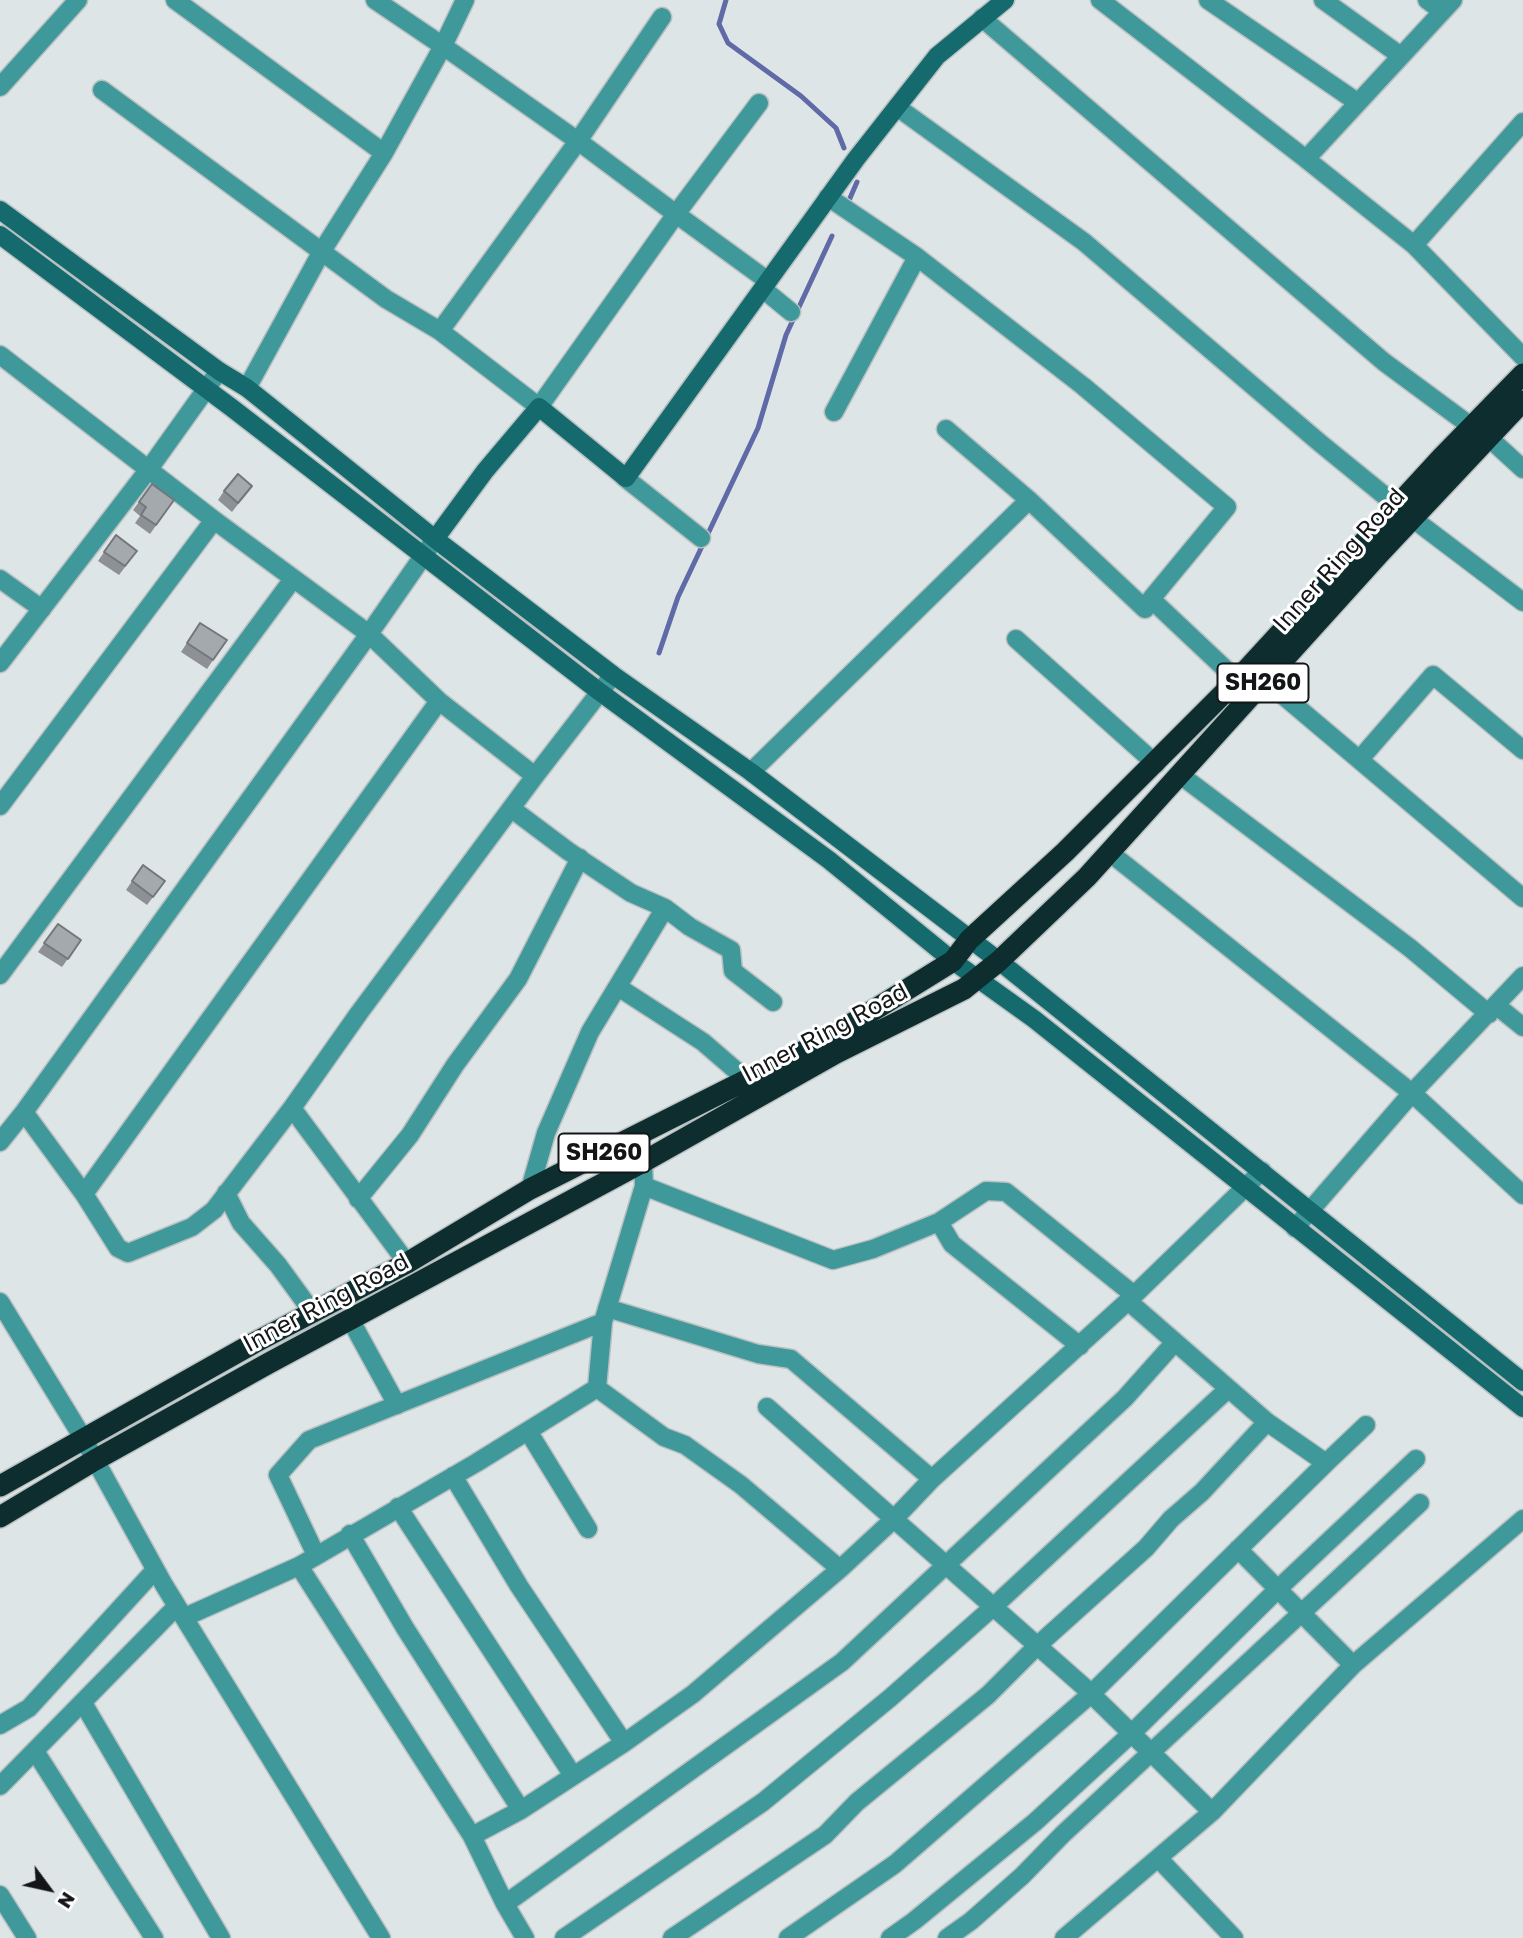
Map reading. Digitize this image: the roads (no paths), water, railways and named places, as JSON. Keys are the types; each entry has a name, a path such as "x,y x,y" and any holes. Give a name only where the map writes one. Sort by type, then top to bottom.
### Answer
{"highway":[{"name":"Inner Ring Road","path":"0,1486 254,1343 407,1264 530,1189 824,1041 953,961 969,940 1156,764 1405,511 1480,432 1523,374"},
{"name":"Inner Ring Road","path":"1480,432 1523,401"},
{"name":"Inner Ring Road","path":"0,1517 95,1460 643,1162 836,1053 964,989 999,961 1087,877 1265,681 1405,511"}],"street":[{"path":"0,87 78,0"},
{"path":"175,0 384,153"},
{"path":"375,0 578,141 676,214 765,285 791,312"},
{"path":"232,408 247,388 322,251 384,153 465,0"},
{"path":"624,477 626,478 828,197 937,55 1005,0"},
{"path":"1100,0 1414,245 1523,357"},
{"path":"1208,0 1357,102"},
{"path":"1323,0 1401,56"},
{"path":"1306,159 1448,6 1427,0"},
{"path":"440,331 578,141 662,17"},
{"path":"982,18 1384,362 1480,432 1523,469"},
{"path":"102,90 386,299 440,331 701,538"},
{"path":"0,1142 369,634 423,555 485,471 539,407 676,214 759,103"},
{"path":"897,107 1084,242 1250,384 1405,511 1523,602"},
{"path":"1414,245 1523,122"},
{"path":"828,197 916,257 1083,386 1227,507 1144,609 1029,500 946,429"},
{"path":"0,210 219,371 247,388 435,539 613,675 751,772 999,961 1523,1382"},
{"path":"0,236 206,388 600,692 829,860 953,961 1034,1019 1523,1408"},
{"path":"834,412 916,257"},
{"path":"0,355 214,520 369,634 439,701 535,776"},
{"path":"0,663 149,469 219,371"},
{"path":"729,788 751,772 1029,500"},
{"path":"0,806 214,520"},
{"path":"0,579 42,608"},
{"path":"0,975 293,579"},
{"path":"1151,599 1237,680"},
{"path":"1016,639 1156,764"},
{"path":"24,1112 84,1194 118,1248 128,1253 192,1227 214,1210 292,1108 359,1013 613,675"},
{"path":"1360,759 1433,675 1523,750"},
{"path":"1265,681 1523,898"},
{"path":"84,1194 439,701"},
{"path":"1179,774 1493,1010 1523,1027"},
{"path":"512,809 631,893 665,908 690,927 731,950 733,971 773,1002"},
{"path":"1109,852 1412,1093 1523,1195"},
{"path":"358,1199 410,1135 455,1065 518,979 580,858"},
{"path":"530,1189 546,1133 590,1032 665,908"},
{"path":"1295,1228 1412,1093 1523,976"},
{"path":"618,987 703,1042 747,1080"},
{"path":"292,1108 407,1264"},
{"path":"597,1388 605,1315 644,1186 643,1162"},
{"path":"472,1836 521,1810 693,1694 840,1569 932,1479 1131,1298 1262,1171"},
{"path":"644,1186 833,1260 873,1249 939,1222 986,1191 1006,1192 1131,1298 1174,1342 1228,1389 1267,1422 1326,1463"},
{"path":"226,1193 240,1223 278,1265 313,1313"},
{"path":"939,1222 952,1244 1080,1346"},
{"path":"0,1302 83,1438 155,1570 381,1938"},
{"path":"316,1555 278,1475 309,1440 605,1315 758,1354 791,1359 932,1479"},
{"path":"351,1319 397,1405"},
{"path":"505,1904 842,1662 1125,1398 1174,1342"},
{"path":"0,1786 83,1703 181,1612 299,1566 597,1388"},
{"path":"597,1388 664,1437 685,1445 741,1485 840,1569"},
{"path":"564,1938 763,1802 890,1698 992,1608 1228,1389"},
{"path":"767,1408 1091,1694 1212,1812"},
{"path":"673,1938 825,1835 857,1802 988,1695 1037,1646 1146,1548 1267,1422"},
{"path":"788,1938 895,1864 1091,1694 1366,1425"},
{"path":"528,1431 588,1529"},
{"path":"890,1938 1035,1822 1132,1734 1279,1588 1416,1459"},
{"path":"453,1476 519,1586 624,1742"},
{"path":"947,1938 971,1921 1022,1876 1063,1834 1420,1503"},
{"path":"398,1507 572,1774"},
{"path":"1064,1938 1212,1812 1353,1665 1523,1519"},
{"path":"350,1534 405,1628 521,1810"},
{"path":"1238,1549 1353,1665"},
{"path":"299,1566 472,1836 525,1938"},
{"path":"0,1725 29,1707 155,1570"},
{"path":"83,1703 220,1938"},
{"path":"35,1751 154,1938"},
{"path":"1159,1859 1234,1938"},
{"path":"0,1895 27,1938"}],"waterway":[{"path":"726,0 719,24 728,43 801,96 836,128 844,148"},
{"path":"847,205 857,182"},
{"path":"659,653 678,597 758,428 786,335 832,236"}]}
